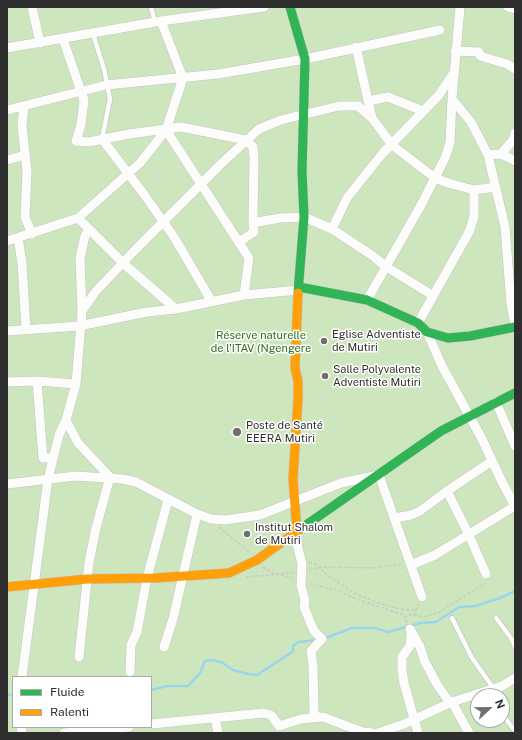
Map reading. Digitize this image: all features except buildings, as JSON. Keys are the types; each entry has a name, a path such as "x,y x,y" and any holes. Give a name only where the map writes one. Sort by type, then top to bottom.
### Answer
{"street":[{"path":"32,7 40,43"},
{"path":"7,48 63,40 158,22 264,7"},
{"path":"290,7 305,59 302,190 304,217 299,262 295,368 298,390 293,479 297,544 302,564 301,585 305,601 304,607 314,631 322,639 311,651 313,666 314,714 317,717"},
{"path":"367,300 435,178 450,143 455,51 460,7"},
{"path":"508,7 515,9"},
{"path":"7,240 32,234 78,218 140,163 166,130 183,78 158,22"},
{"path":"7,110 106,85 138,80 183,78 218,74 305,59 440,30"},
{"path":"63,40 82,90 84,100 83,112 76,141 89,142 181,127 246,140 253,147 254,232 238,242"},
{"path":"356,47 372,118"},
{"path":"455,51 479,52 480,56 507,64 515,69"},
{"path":"332,229 347,198 383,153 417,120 423,111 439,95 454,72"},
{"path":"368,101 388,97 423,111"},
{"path":"427,332 448,338 470,336 515,326 505,227 488,155 471,122 452,98"},
{"path":"82,311 96,291 124,264 137,248 246,140 260,129 281,120 327,108 353,105 363,109 372,118 392,145 435,178 474,190 496,187"},
{"path":"24,106 22,126 27,171 24,203 25,217 32,234"},
{"path":"166,130 249,258 244,295"},
{"path":"501,154 513,140 515,133"},
{"path":"102,139 144,193 163,223 174,237 212,302"},
{"path":"488,155 501,154 515,161"},
{"path":"7,160 25,155"},
{"path":"418,323 472,224 475,206 474,190"},
{"path":"253,223 280,218 304,217 332,229 373,256 385,266 432,295"},
{"path":"78,218 124,264 176,310"},
{"path":"505,227 515,228"},
{"path":"22,676 48,479 76,384 80,356 79,326 82,311 80,258 85,236 89,229"},
{"path":"18,238 22,263 26,329"},
{"path":"7,331 79,326 148,312 176,310 244,295 299,288 367,300 418,323 427,332 442,366 468,417 482,439 515,506 435,555 411,565"},
{"path":"7,382 76,384"},
{"path":"37,382 43,458 53,458"},
{"path":"7,587 87,579 182,577 229,573 257,560 441,431 515,393"},
{"path":"496,402 515,446"},
{"path":"66,420 78,443 110,477"},
{"path":"395,518 420,511 492,461"},
{"path":"7,484 76,476 110,477 136,482 197,514 211,519 225,520 260,515 294,503 341,483 379,475"},
{"path":"379,475 422,597"},
{"path":"79,657 87,579 96,528 110,477"},
{"path":"447,491 486,574"},
{"path":"130,672 131,645 137,632 147,578 168,500"},
{"path":"164,647 173,619 197,514"},
{"path":"409,628 420,647 425,662 438,686 448,700 452,702 469,733"},
{"path":"409,628 410,646 402,658 402,670 404,683 418,733"},
{"path":"500,688 515,678"},
{"path":"378,733 415,720 452,702 470,698"},
{"path":"152,724 264,713 271,715 278,729 301,719 323,717 363,732 373,733"},
{"path":"215,718 218,733"},
{"path":"161,723 162,733"},
{"path":"64,733 107,731 124,728"}],"lane":[{"path":"151,7 158,22"},
{"path":"94,34 104,69 110,99 102,139"},
{"path":"452,618 472,658 492,688"},
{"path":"496,618 511,638 515,647"}],"path":[{"path":"306,556 309,563 316,564 327,575 354,593 378,603 400,609 416,610 414,615"},
{"path":"305,571 320,567 372,568 405,564 411,565"},
{"path":"241,577 274,576 298,572"},
{"path":"409,628 405,618 409,615 423,617 438,613 488,581 486,574"}],"green space":[{"name":"Réserve naturelle de l'ITAV (Ngengere","path":"7,7 515,7 515,733 7,733"}],"waterway":[{"path":"323,639 352,628 375,628 388,632 420,623 436,622 459,607 476,606 515,591"},
{"path":"152,690 167,686 188,686 200,673 205,661 211,660 221,662 233,670 257,675 293,651 293,646 299,642 316,640"},
{"path":"7,694 12,696"}],"traffic: fast":[{"path":"290,7 305,59 302,171 304,217 298,293"},
{"path":"299,287 367,300 418,323 427,332 448,338 470,336 515,327"},
{"path":"296,532 441,431 515,393"}],"traffic: slow":[{"path":"297,532 293,479 298,399 298,381 295,368 298,293"},
{"path":"7,587 87,579 155,578 229,573 257,560 296,532"}],"place":[{"name":"Eglise Adventiste de Mutiri","path":"324,341"},
{"name":"Salle Polyvalente Adventiste Mutiri","path":"325,376"},
{"name":"Poste de Santé EEERA Mutiri","path":"237,432"},
{"name":"Institut Shalom de Mutiri","path":"247,534"}]}
